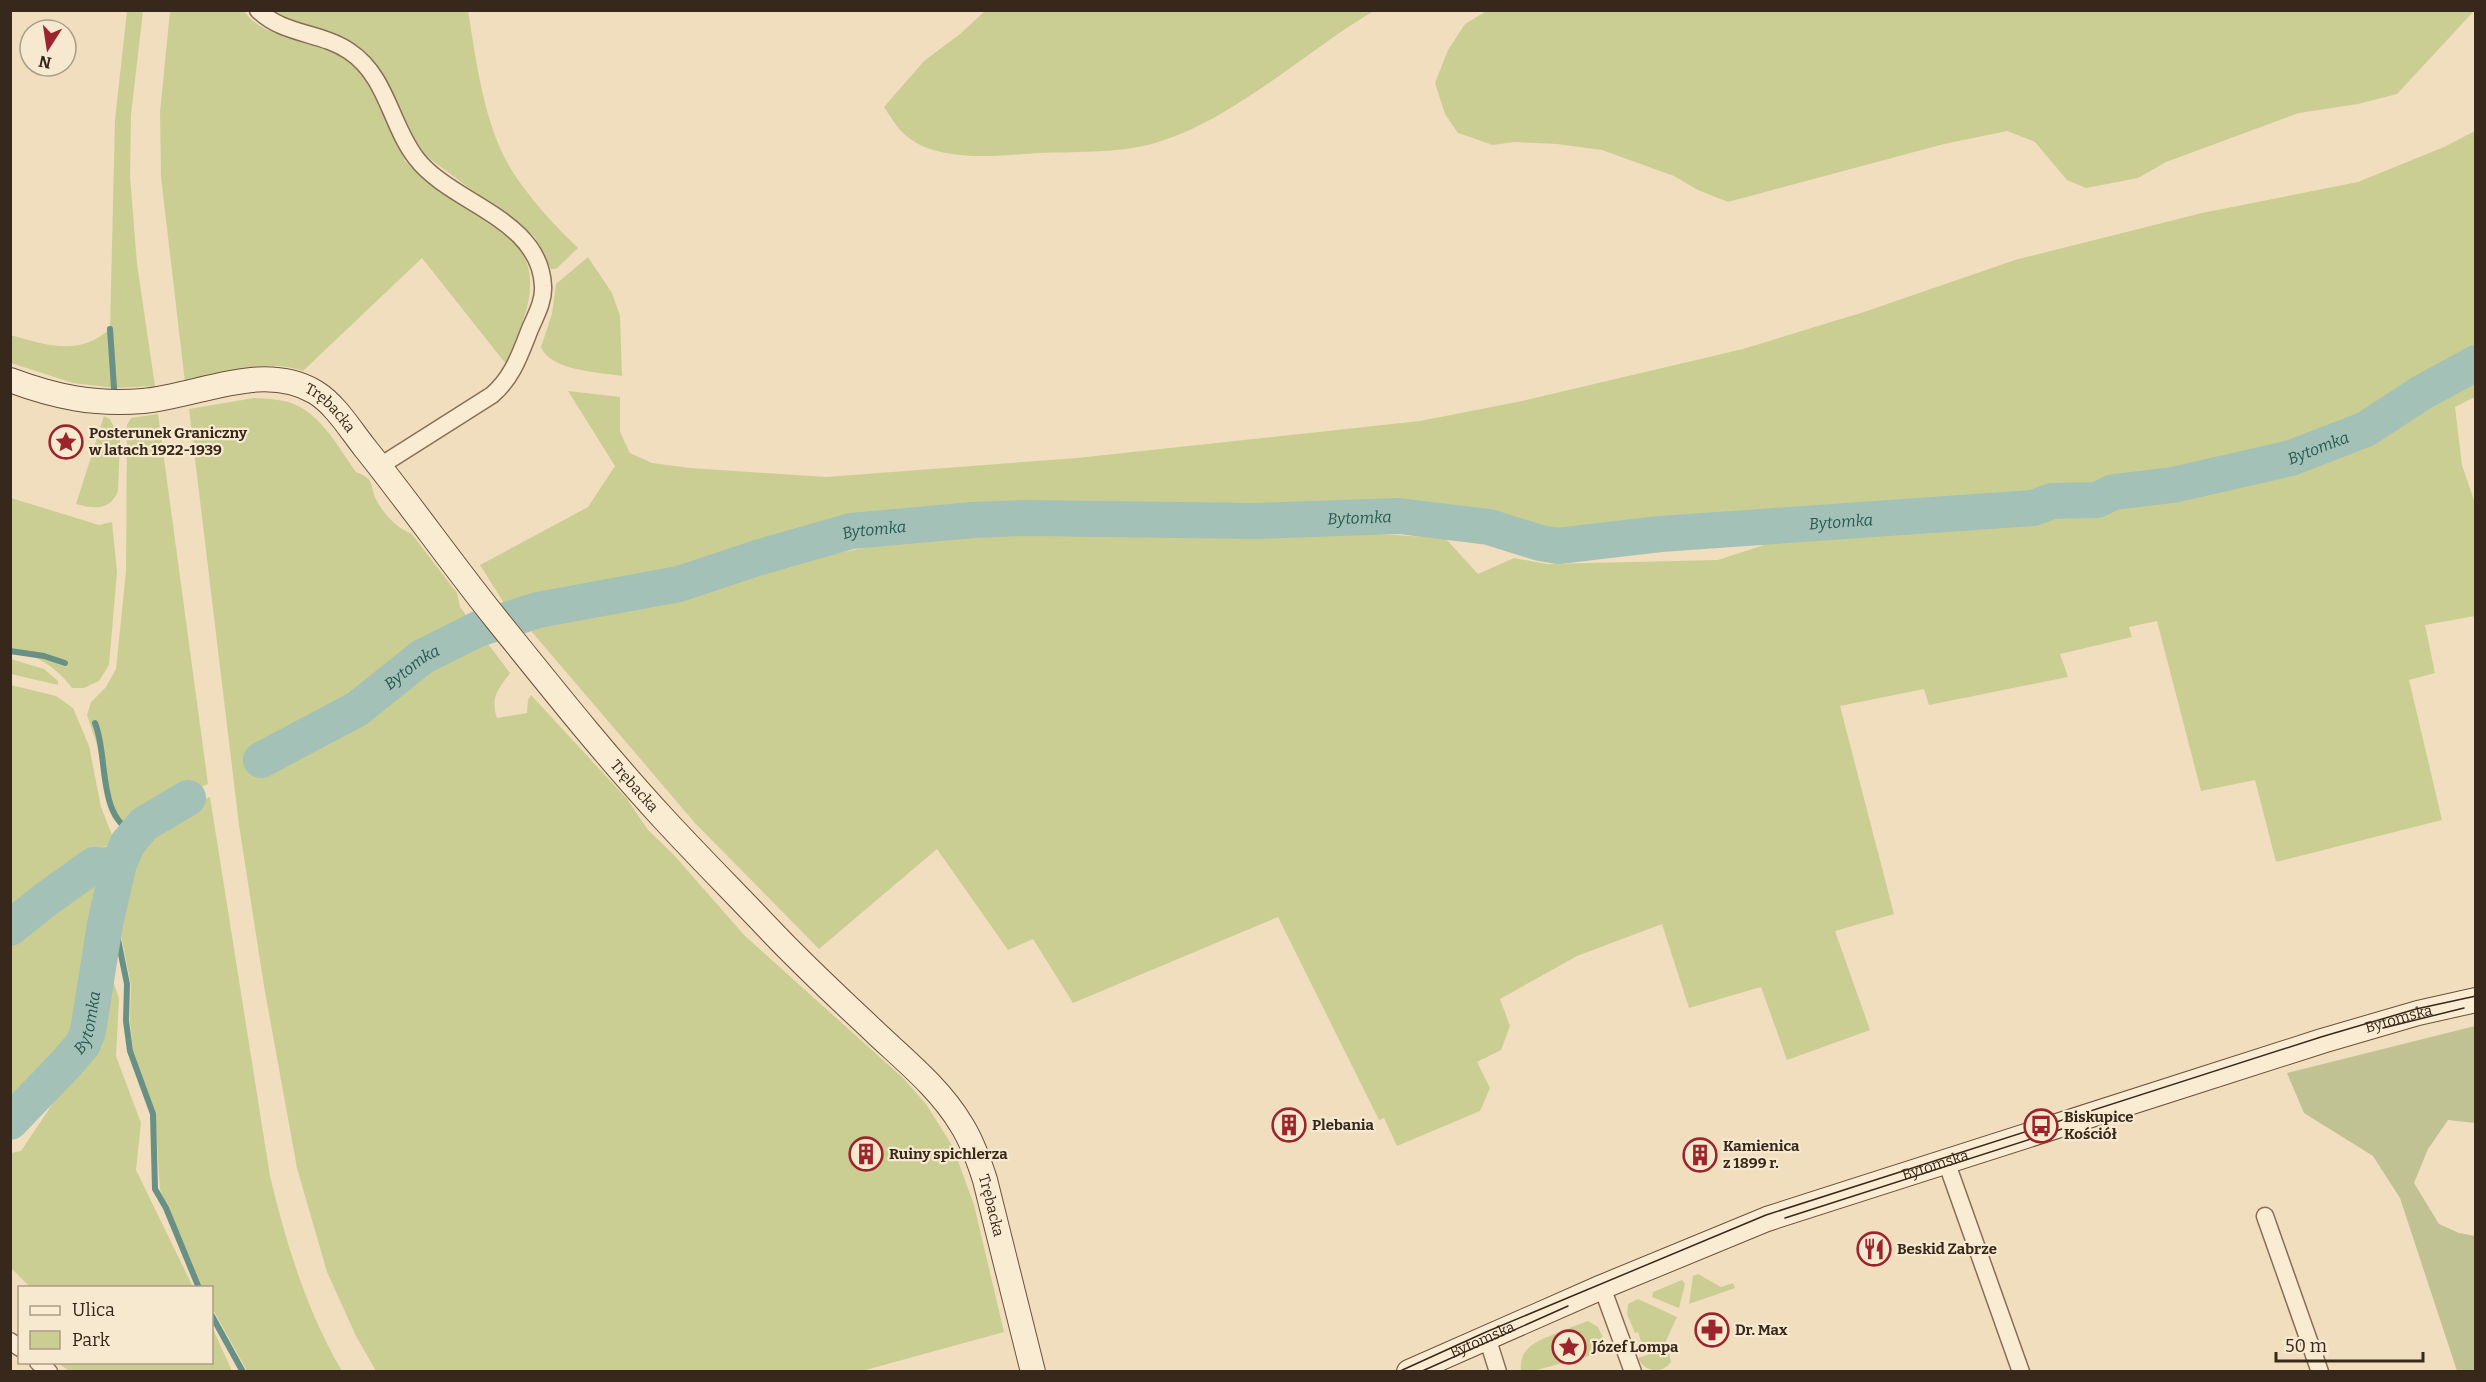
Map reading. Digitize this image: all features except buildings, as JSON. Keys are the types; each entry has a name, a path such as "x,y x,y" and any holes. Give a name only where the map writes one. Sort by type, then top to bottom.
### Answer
{"street":[{"path":"258,10 267,18 286,28 332,41 350,51 381,87 416,158 444,183 510,227 527,245 537,260 541,273 542,302 513,372 505,384 492,395 380,466"},
{"name":"Trębacka","path":"10,380 75,400 99,402 148,401 235,382 275,380 296,382 319,394 335,410 380,466 471,588 661,816 807,968 942,1097 961,1123 986,1180 1033,1371"},
{"name":"Bytomska","path":"1409,1371 1602,1287 1767,1219 2322,1041 2418,1013 2475,1000"},
{"path":"1946,1161 2021,1371"},
{"path":"2265,1216 2320,1371"},
{"path":"1602,1287 1632,1371"},
{"path":"1487,1337 1498,1371"}],"green space":[{"path":"1488,10 2474,11 2397,94 2358,104 2299,113 2166,162 2138,178 2086,188 2067,180 2035,142 2007,131 1944,144 1728,202 1698,190 1674,176 1602,150 1557,144 1514,142 1493,145 1458,133 1445,114 1435,83 1448,50 1465,24"},
{"path":"127,11 143,11 131,115 130,176 137,264 155,386 114,388 73,383 11,363 10,335 50,345 74,346 98,338 110,329 115,120"},
{"path":"170,11 244,11 265,29 331,48 353,62 379,103 405,161 414,170 513,241 523,255 529,270 528,301 506,364 422,258 303,371 289,367 259,366 185,382 161,177 160,113"},
{"path":"271,11 468,11 483,95 495,136 504,156 514,174 536,203 578,248 556,269 551,269 534,236 422,153 369,56 357,45 333,32 284,18"},
{"path":"985,11 1374,11 1237,104 1178,135 1148,145 1102,151 995,156 961,155 929,149 903,133 884,107 924,61 960,34"},
{"path":"2475,131 2475,349 2340,426 2307,439 2237,457 2033,495 1584,532 1523,523 1454,506 1398,499 1366,500 1297,508 1104,505 945,515 845,526 679,576 605,588 509,611 480,565 588,507 615,466 568,391 620,397 620,432 630,453 652,463 690,468 826,477 1077,458 1420,421 1522,401 1743,349 1864,312 2015,260 2202,213 2358,182 2444,147"},
{"path":"588,257 612,293 620,316 622,376 565,366 546,355 541,347 552,314 556,284"},
{"path":"2475,373 2475,397 2455,407 2462,465 2475,503 2475,616 2425,625 2435,673 2409,680 2442,820 2276,862 2255,780 2201,791 2157,621 2129,627 2132,637 2060,654 2068,677 1929,705 1924,689 1840,706 1894,914 1835,931 1870,1030 1787,1060 1761,987 1689,1008 1662,924 1577,956 1500,999 1510,1026 1501,1050 1477,1062 1490,1088 1480,1111 1397,1146 1384,1118 1379,1120 1278,917 1073,1003 1033,939 1008,950 937,849 819,949 695,823 526,625 695,591 820,556 907,540 988,533 1292,529 1445,538 1478,574 1514,558 1547,564 1718,560 1767,544 1888,524 1950,520 2010,523 2161,500 2289,470 2427,401"},
{"path":"254,398 291,403 315,417 356,472 367,477 377,501 387,516 396,525 411,533 457,593 460,607 510,673 495,699 497,718 527,713 528,700 531,695 627,799 648,830 673,854 745,936 903,1078 926,1104 953,1147 974,1205 1004,1332 862,1371 376,1371 356,1336 327,1272 297,1168 264,986 239,825 189,409"},
{"path":"158,414 208,784 155,812 129,835 110,812 97,745 87,715 91,702 106,687 116,669 126,571 127,425 131,418"},
{"path":"104,416 110,419 120,440 118,491 111,502 101,507 76,504"},
{"path":"11,498 99,525 112,522 117,572 109,665 99,681 84,688 72,688 60,674 45,663 29,655 11,652"},
{"path":"11,659 44,669 58,681 58,685 11,674"},
{"path":"11,685 56,696 73,708 89,746 101,807 114,840 11,916"},
{"path":"210,797 270,1176 283,1226 308,1301 342,1371 247,1371 213,1310 213,1286 202,1286 160,1190 155,1112 133,1051 130,1022 131,985 114,902 123,865 133,847 154,827 187,806"},
{"path":"96,876 103,879 105,888 78,1031 63,1056 11,1109 11,946"},
{"path":"111,975 119,998 116,1056 141,1123 136,1170 193,1286 29,1286 11,1268 11,1153 21,1151 102,1030"},
{"path":"2475,1026 2475,1123 2448,1120 2428,1149 2414,1183 2439,1224 2459,1233 2475,1236 2475,1371 2457,1371 2400,1198 2373,1156 2304,1113 2287,1073"},
{"path":"1698,1274 1721,1287 1733,1283 1735,1288 1689,1304 1693,1276"},
{"path":"1682,1280 1685,1284 1679,1308 1652,1297 1653,1292"},
{"path":"1638,1299 1677,1317 1664,1345 1636,1354 1633,1349 1640,1346 1641,1342 1627,1314 1628,1304"},
{"path":"1588,1321 1598,1327 1608,1348 1604,1352 1533,1371 1521,1371 1523,1355 1532,1345 1560,1332 1562,1340 1558,1341 1563,1357 1579,1352 1575,1337 1572,1337 1569,1328"},
{"path":"213,1329 232,1371 69,1371 59,1364 213,1364"},
{"path":"1668,1348 1671,1362 1663,1369 1649,1369 1638,1358"}],"waterway":[{"path":"110,329 114,388"},
{"name":"Bytomka","path":"261,760 357,709 422,657 478,629 538,610 679,584 757,558 851,531 973,520 1025,518 1256,521 1399,516 1489,527 1540,543 1558,546 1660,534 2033,508 2052,501 2097,500 2114,492 2173,485 2291,458 2366,429 2421,393 2476,363"},
{"path":"10,651 44,656 65,663"},
{"path":"95,723 109,800 123,826 136,834"},
{"name":"Bytomka","path":"10,1122 83,1044 88,1031 105,924 119,863 128,843 144,824 188,798"},
{"name":"Bytomka","path":"10,928 94,865 119,863"},
{"path":"110,900 127,984 126,1021 130,1051 153,1114 155,1189 166,1208 198,1286"},
{"path":"213,1318 243,1372"}],"tram line":[{"path":"1398,1372 1486,1332 1766,1215 2321,1037 2416,1009 2476,996"},
{"path":"2383,1028 2464,1008"},
{"path":"1785,1218 2062,1129"},
{"path":"1420,1372 1568,1306"}],"place":[{"name":"Posterunek Graniczny w latach 1922-1939","path":"66,442"},
{"name":"Plebania","path":"1289,1125"},
{"name":"Biskupice Kościół","path":"2041,1126"},
{"name":"Ruiny spichlerza","path":"866,1154"},
{"name":"Kamienica z 1899 r.","path":"1700,1155"},
{"name":"Beskid Zabrze","path":"1874,1249"},
{"name":"Dr. Max","path":"1712,1330"},
{"name":"Józef Lompa","path":"1569,1347"}]}
